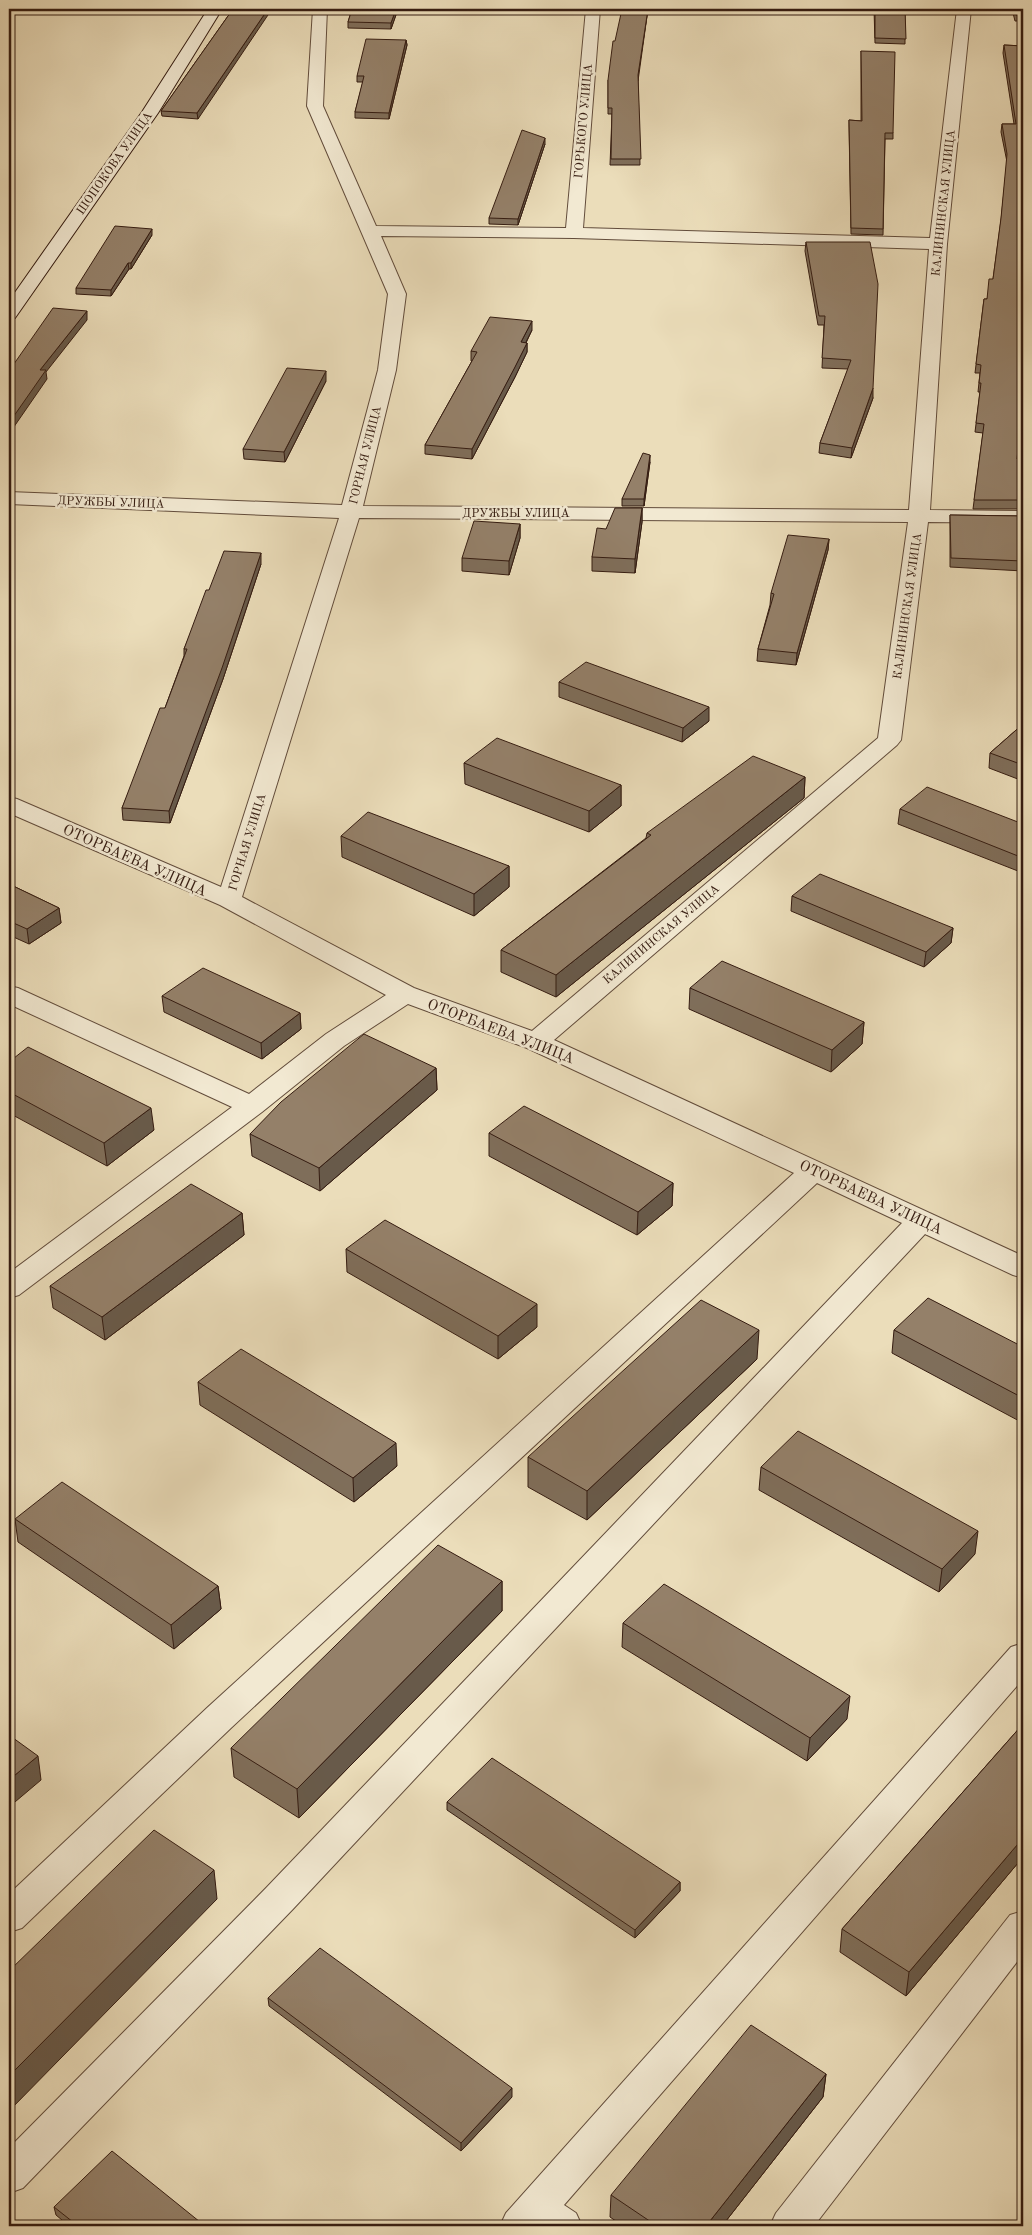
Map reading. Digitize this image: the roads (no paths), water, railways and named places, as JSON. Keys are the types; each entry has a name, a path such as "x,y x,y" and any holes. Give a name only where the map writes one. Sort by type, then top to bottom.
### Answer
{"street":[{"name":"ШОПОКОВА УЛИЦА","path":"9,314 150,113 215,9"},
{"name":"ГОРНАЯ УЛИЦА","path":"229,900 351,512 387,370 397,294 316,106 320,9"},
{"name":"ГОРЬКОГО УЛИЦА","path":"574,233 593,9"},
{"name":"КАЛИНИНСКАЯ УЛИЦА","path":"536,1042 889,740 919,516 938,244 964,9"},
{"path":"370,231 574,233 938,244"},
{"name":"ДРУЖБЫ УЛИЦА","path":"9,498 351,512 1023,517"},
{"name":"ОТОРБАЕВА УЛИЦА","path":"9,804 229,900 405,994 536,1042 1023,1268"},
{"path":"9,994 252,1106"},
{"path":"9,1288 252,1106 335,1040 405,994"},
{"path":"9,1917 220,1717 814,1170"},
{"path":"9,2175 280,1898 922,1220"},
{"path":"539,2220 1020,1666"},
{"path":"790,2226 1023,1926"}]}
